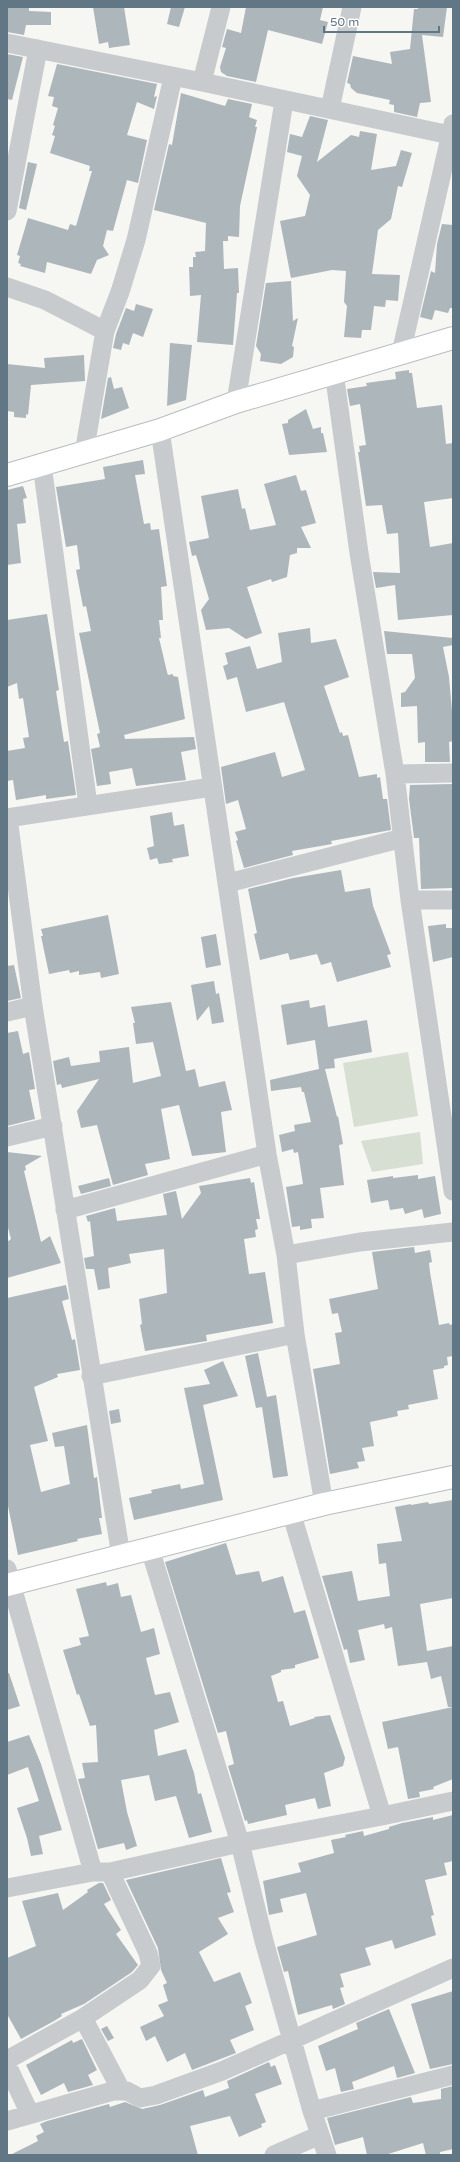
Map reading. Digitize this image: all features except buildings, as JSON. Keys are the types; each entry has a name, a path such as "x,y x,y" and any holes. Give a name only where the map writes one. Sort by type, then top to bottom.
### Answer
{"street":[{"path":"202,82 221,7"},
{"path":"330,109 352,7"},
{"path":"7,43 202,82 284,101 452,130 402,352"},
{"path":"7,211 38,50"},
{"path":"84,453 105,331 120,292 136,240 173,77"},
{"path":"236,402 284,101"},
{"path":"7,287 45,300 105,331"},
{"path":"7,475 160,430 236,402 453,338"},
{"path":"334,372 359,552 395,774 410,900 453,1191"},
{"path":"160,430 267,1154 286,1255 295,1334 324,1504"},
{"path":"42,465 88,805"},
{"path":"395,774 453,773"},
{"path":"121,1556 33,1006 8,818 212,787"},
{"path":"228,883 403,838"},
{"path":"410,900 453,900"},
{"path":"7,1012 33,1006"},
{"path":"7,1137 53,1126"},
{"path":"65,1210 267,1154"},
{"path":"286,1255 360,1242 453,1232"},
{"path":"91,1376 295,1334"},
{"path":"7,2060 83,2018 140,1980 151,1966 148,1953 102,1872 8,1580 121,1556 324,1504 453,1477"},
{"path":"291,1512 382,1816"},
{"path":"150,1549 240,1843 264,1941 312,2111 327,2155"},
{"path":"7,1888 102,1872 240,1843 382,1816 453,1800"},
{"path":"7,2122 30,2114 121,2090 140,2098 156,2095 222,2071 453,1968"},
{"path":"83,2018 121,2090"},
{"path":"7,2065 30,2114"},
{"path":"312,2111 453,2075"},
{"path":"274,2155 320,2135"}],"shaded area":[{"path":"408,1052 418,1116 354,1127 343,1063"},
{"path":"420,1132 423,1164 372,1172 361,1141"}]}
